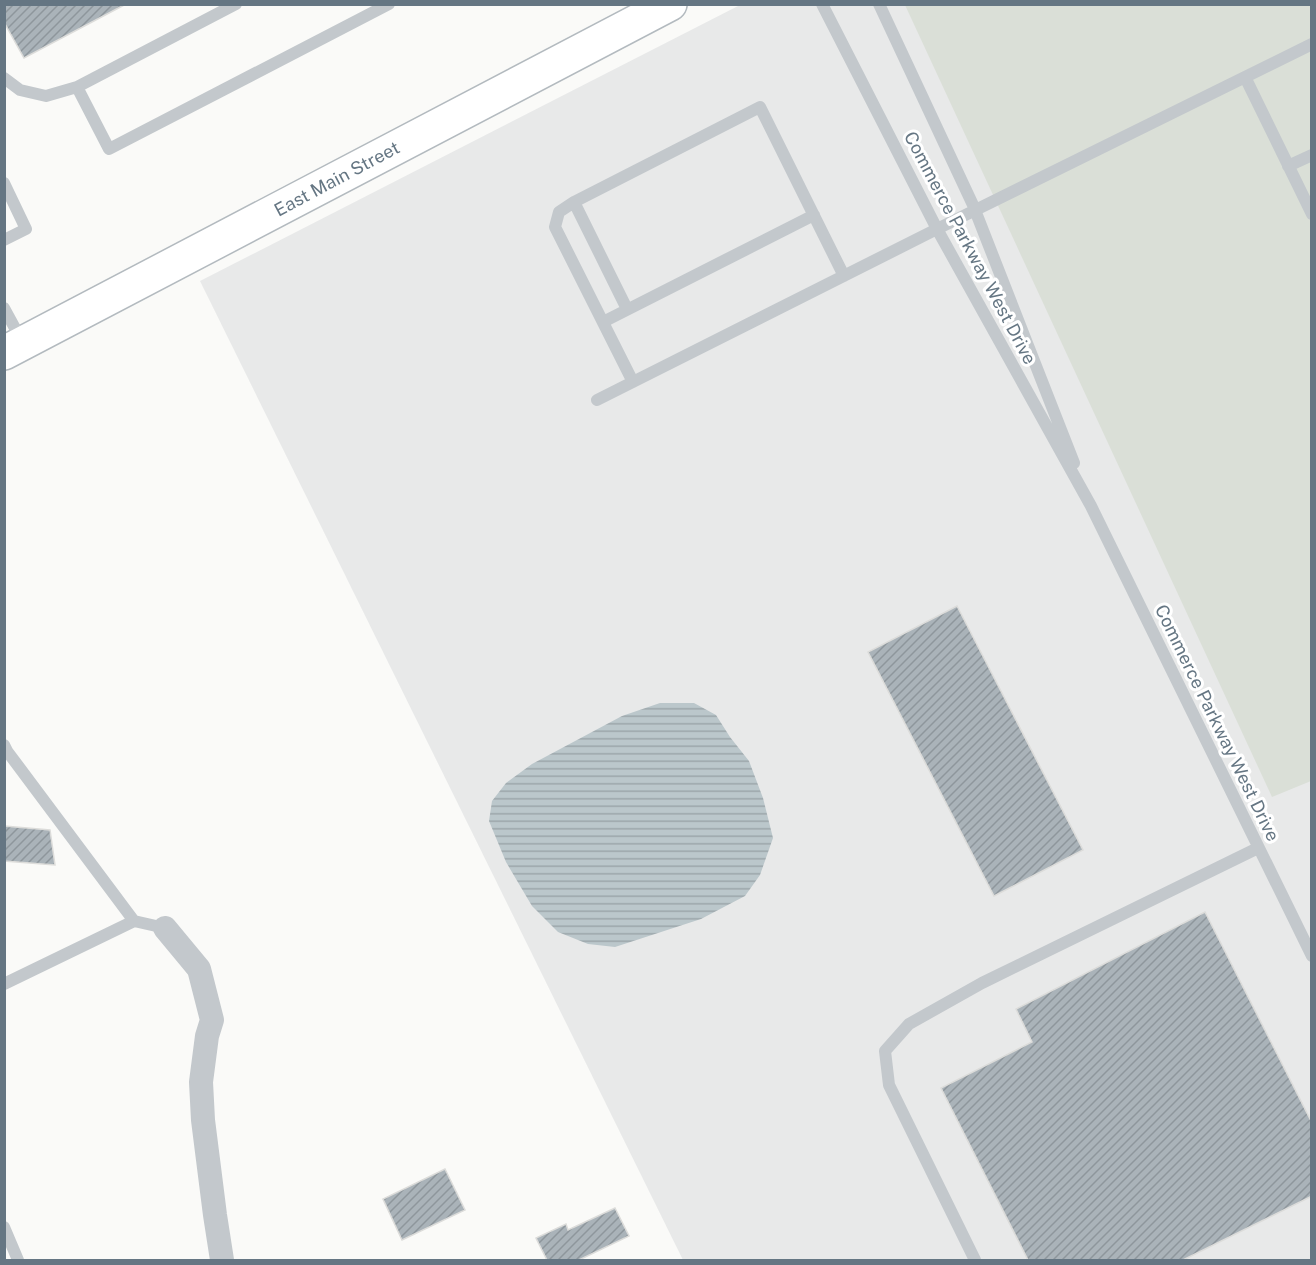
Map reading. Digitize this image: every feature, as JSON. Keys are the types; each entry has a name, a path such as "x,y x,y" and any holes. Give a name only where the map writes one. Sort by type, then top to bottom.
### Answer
{"main road":[{"name":"East Main Street","path":"14,348 670,4"}],"street":[{"path":"165,928 199,969 212,1020 207,1036 201,1083 203,1120 222,1260"}],"lane":[{"path":"4,78 20,90 46,96 77,87 236,4"},
{"path":"77,87 109,149 389,4"},
{"name":"Commerce Parkway West Drive","path":"822,4 937,229 1091,506 1311,956"},
{"name":"Commerce Parkway West Drive","path":"879,4 975,210 1091,506"},
{"path":"597,400 1311,44"},
{"path":"1245,77 1311,214"},
{"path":"633,382 555,227 559,212 574,202 760,107 844,276"},
{"path":"1288,166 1311,154"},
{"path":"4,183 26,229 4,240"},
{"path":"574,202 627,309"},
{"path":"603,322 814,215"},
{"path":"4,308 14,348"},
{"path":"4,746 134,921"},
{"path":"975,1260 889,1085 885,1051 909,1024 982,983 1258,848"},
{"path":"4,984 134,921 165,928"},
{"path":"4,1227 18,1260"}],"shaded area":[{"path":"740,5 1311,5 1311,1260 683,1260 200,281"},
{"path":"905,5 1311,5 1311,781 1272,797"},
{"path":"660,703 694,703 716,715 749,761 763,798 773,838 760,875 745,896 701,919 615,947 588,944 558,932 532,906 506,862 489,821 492,801 506,783 532,764 622,716"}],"building":[{"path":"4,4 126,4 24,58 4,22"},
{"path":"957,606 1083,850 994,896 868,652"},
{"path":"4,826 50,830 55,865 4,861"},
{"path":"1205,912 1312,1123 1312,1196 1183,1260 1028,1260 941,1088 1032,1042 1016,1009"},
{"path":"445,1169 465,1210 402,1240 383,1199"},
{"path":"615,1208 629,1236 579,1260 547,1260 536,1238 566,1224 568,1230"}]}
